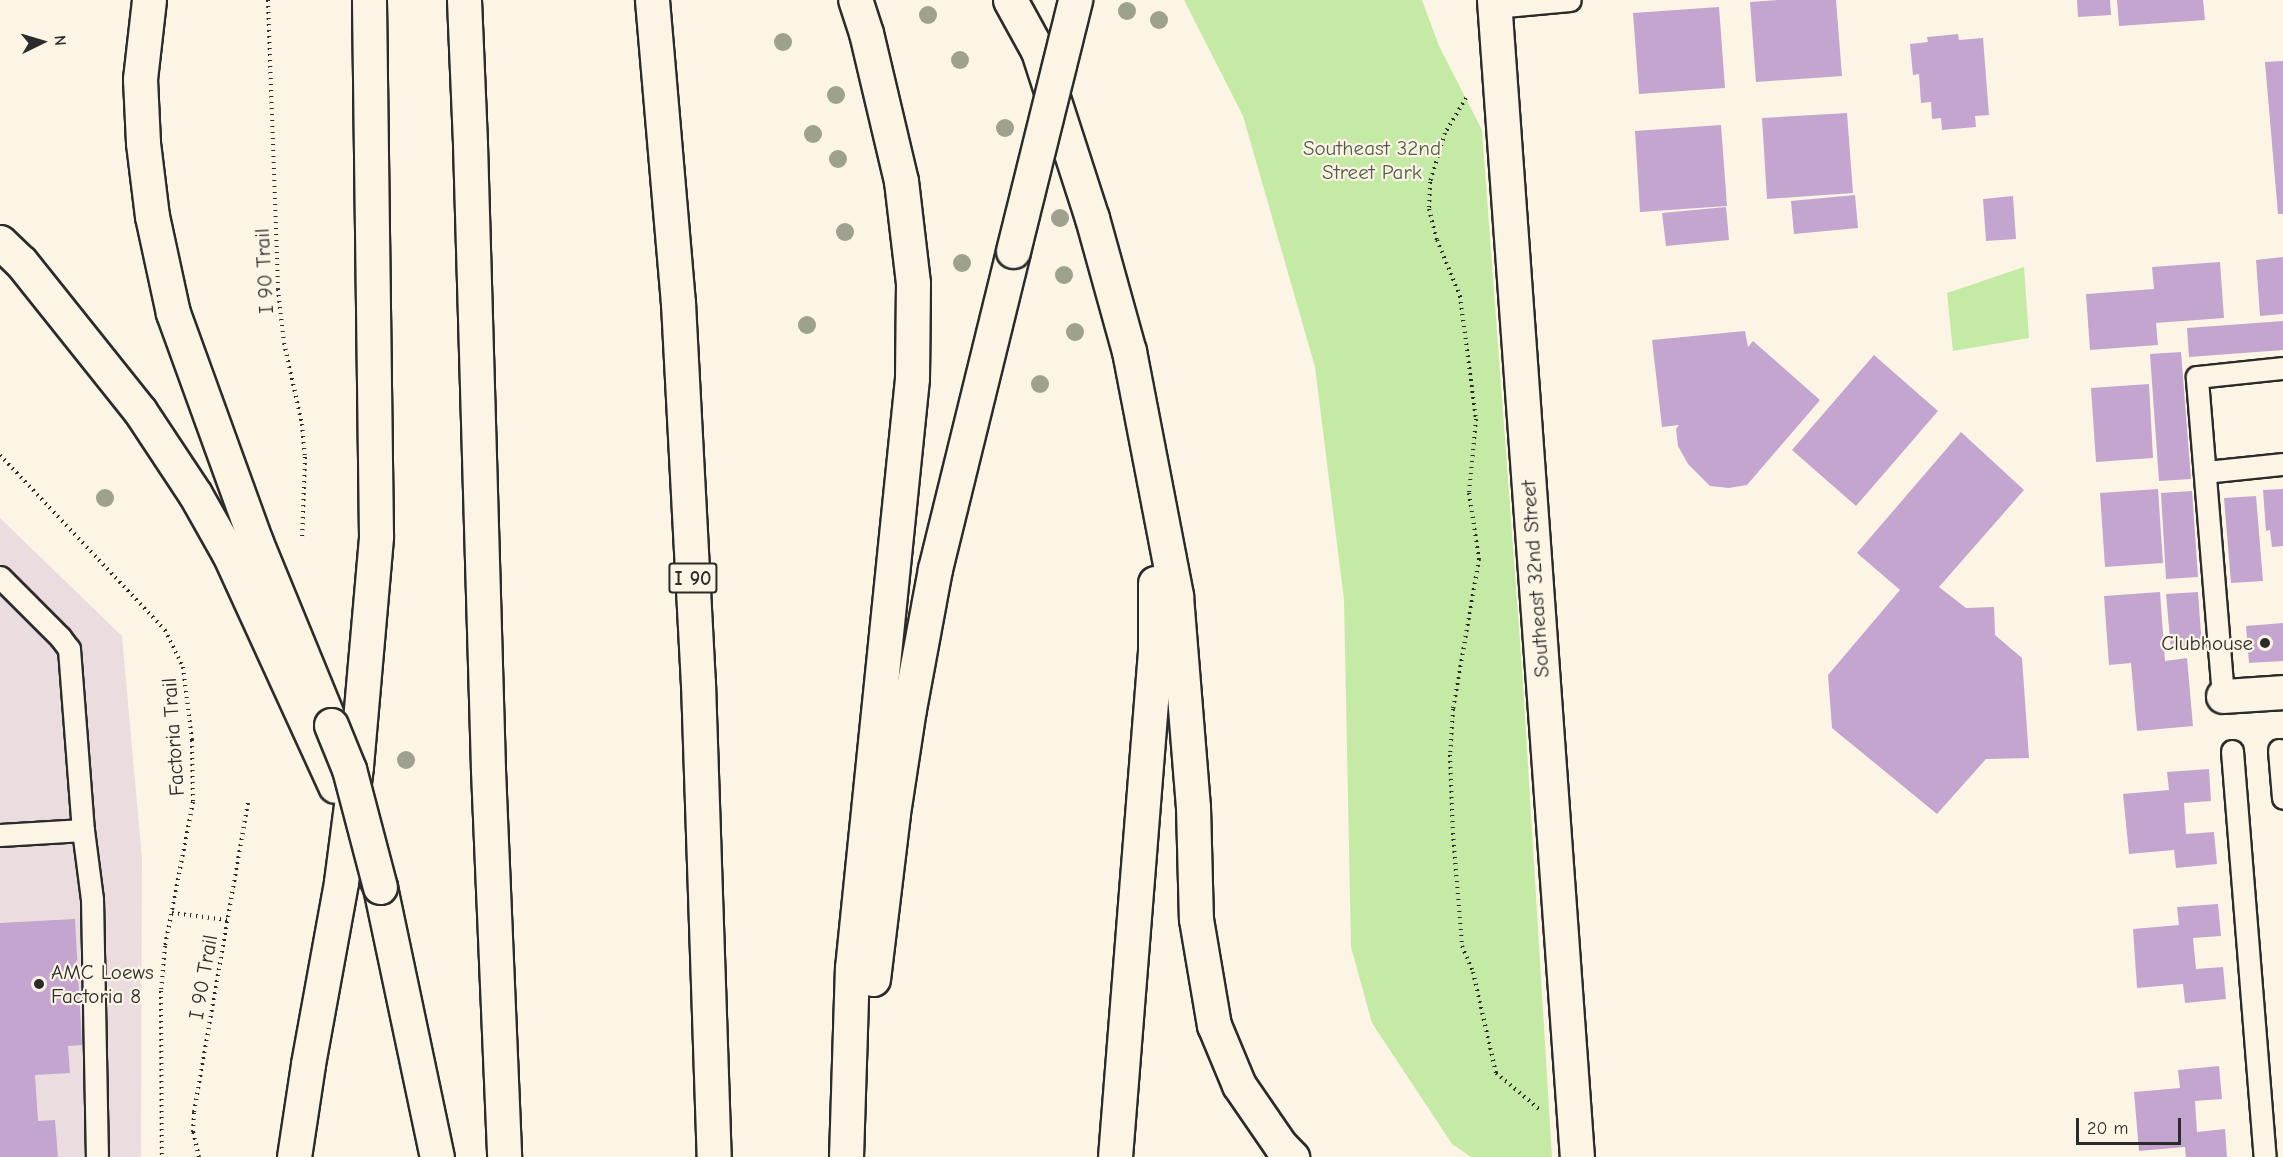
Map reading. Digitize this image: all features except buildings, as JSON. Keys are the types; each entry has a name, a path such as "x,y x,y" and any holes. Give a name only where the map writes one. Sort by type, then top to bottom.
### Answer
{"main road":[{"path":"149,0 140,79 143,143 152,216 173,313 321,729"},
{"path":"294,1157 308,1064 341,882 357,755 376,536 369,0"},
{"path":"464,0 488,782 504,1157"},
{"name":"I 90","path":"652,0 680,327 698,683 714,1157"},
{"path":"846,1148 852,968 912,378 913,283 902,181 855,0"},
{"path":"1010,0 1038,51 1092,218 1129,351 1176,596 1193,807 1196,918 1214,1025 1239,1085 1281,1146 1292,1157"},
{"path":"846,1148 875,966 905,732 935,569 1075,0"},
{"name":"Southeast 32nd Street","path":"1494,3 1577,1157"},
{"path":"0,242 21,262 140,411 195,494 321,729 349,769 380,887 437,1157"},
{"path":"1115,1157 1155,651 1155,563 1148,449"},
{"path":"2223,696 2283,692"}],"lane":[{"path":"1494,3 1570,0"},
{"path":"2223,696 2197,377 2283,369"},
{"path":"2205,472 2283,465"},
{"path":"0,577 60,636 69,649 83,830 92,899 98,1157"},
{"path":"2279,750 2283,798"},
{"path":"2232,752 2265,1157"},
{"path":"0,835 83,830"}],"path":[{"name":"I 90 Trail","path":"268,0 278,289 284,343 302,424 305,457 302,537"},
{"path":"1471,90 1445,133 1430,182 1429,209 1437,240 1460,296 1476,419 1468,493 1479,559 1453,709 1449,755 1453,833 1462,946 1473,972 1496,1073 1539,1107 1543,1115"},
{"name":"Factoria Trail","path":"0,455 165,630 183,667 192,740 193,802 165,946 161,991 162,1157"},
{"name":"I 90 Trail","path":"200,1157 193,1132 194,1112 248,803"},
{"path":"172,913 228,920"}],"shaded area":[{"path":"0,518 122,636 142,859 141,1157 0,1157"}],"green space":[{"name":"Southeast 32nd Street Park","path":"1184,0 1422,0 1439,46 1482,130 1522,668 1552,1157 1471,1157 1452,1144 1372,1023 1351,947 1344,600 1315,367 1243,116"},
{"path":"2024,267 2029,338 1953,351 1947,293"}],"place":[{"name":"Clubhouse","path":"2265,643"},
{"name":"AMC Loews Factoria 8","path":"39,984"}]}
